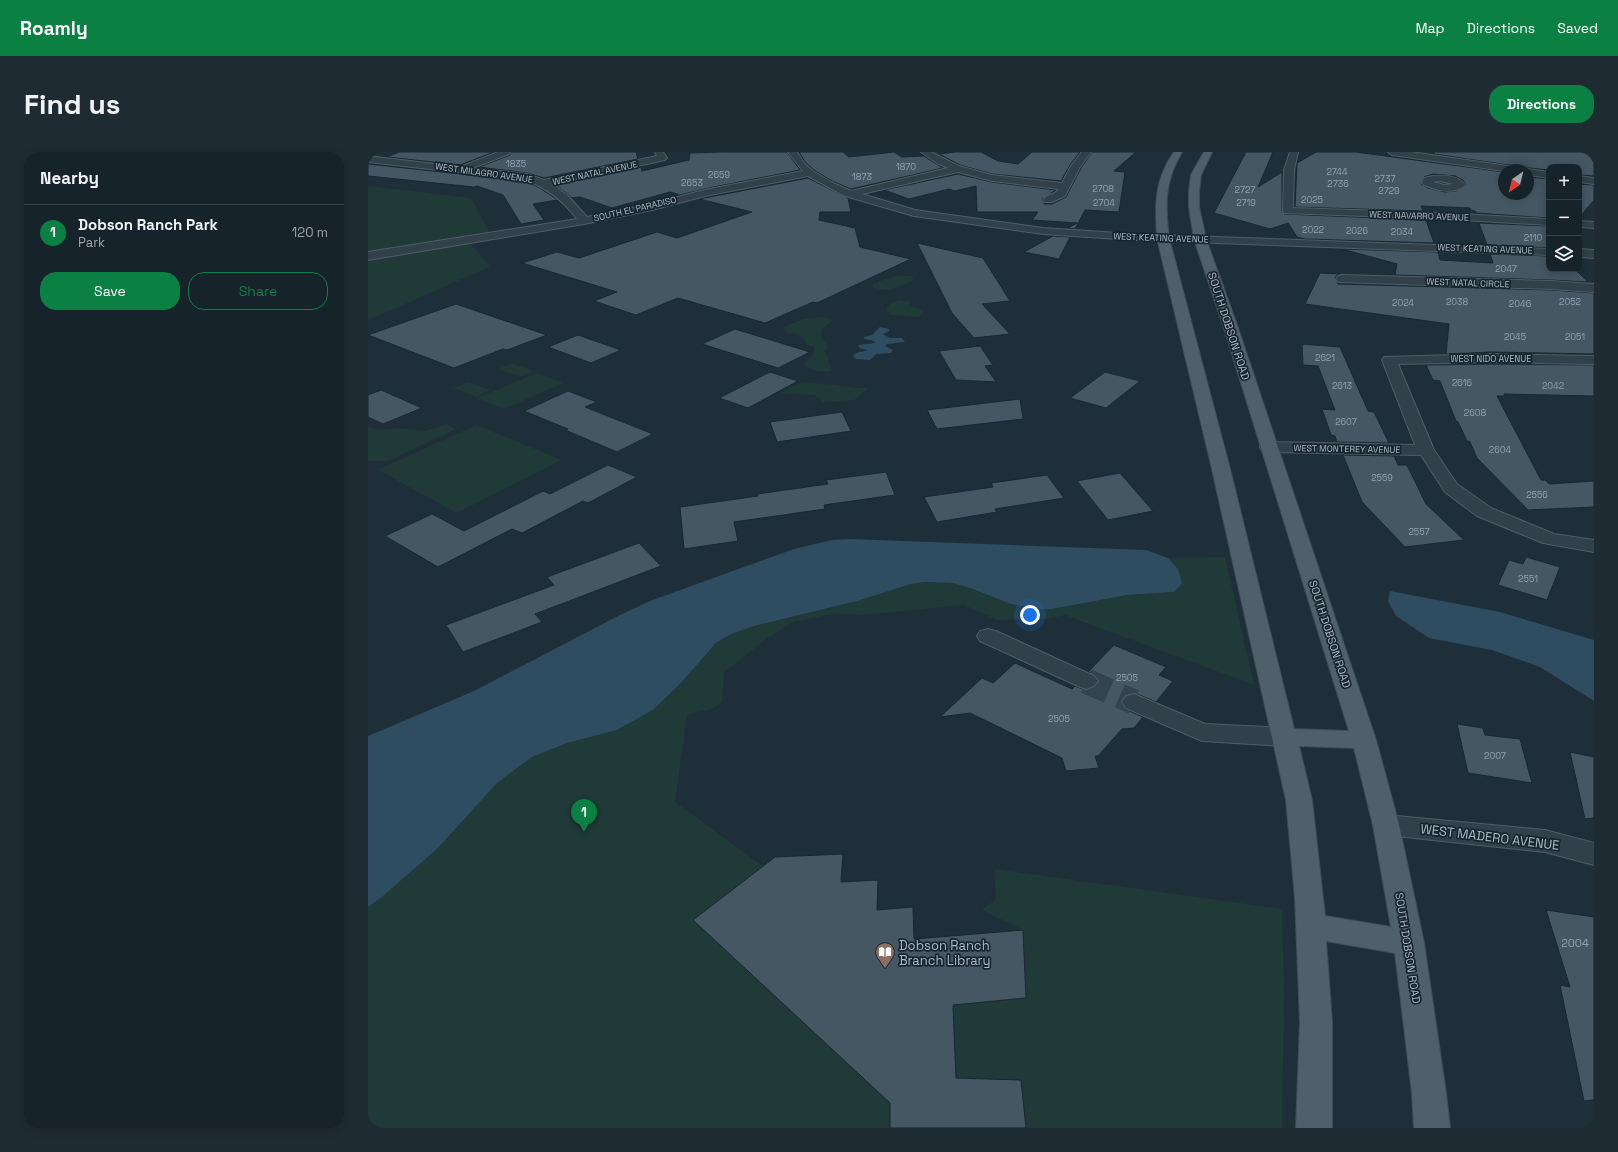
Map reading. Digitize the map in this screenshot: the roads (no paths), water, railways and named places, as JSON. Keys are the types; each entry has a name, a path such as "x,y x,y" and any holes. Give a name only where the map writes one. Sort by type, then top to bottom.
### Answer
{"main road":[{"path":"1178,152 1170,164 1161,190 1160,202 1163,238 1221,469 1299,800 1311,926 1316,1022 1314,1128"},
{"name":"SOUTH DOBSON ROAD","path":"1208,152 1196,175 1194,192 1194,207 1200,239 1231,328 1268,447 1364,740 1386,825 1409,943 1429,1093 1432,1128"},
{"path":"1285,737 1364,740"},
{"path":"1311,926 1409,943"}],"street":[{"path":"368,154 373,152"},
{"path":"460,169 506,152"},
{"name":"WEST NATAL AVENUE","path":"546,183 662,158 659,152"},
{"name":"WEST KEATING AVENUE","path":"792,152 801,165 810,173 849,194 909,211 962,221 1043,231 1163,238 1546,252"},
{"path":"925,152 936,160 958,169 994,178 1065,186"},
{"path":"1048,200 1061,194 1076,166 1087,152"},
{"name":"WEST NAVARRO AVENUE","path":"1294,152 1289,170 1288,211 1444,216 1546,222"},
{"path":"1392,152 1498,168"},
{"name":"WEST MILAGRO AVENUE","path":"368,159 527,177 546,183 558,190 584,221"},
{"path":"849,194 958,169"},
{"name":"SOUTH EL PARADISO","path":"368,256 441,246 460,241 584,221 652,207 704,193 810,173"},
{"path":"1534,173 1546,175"},
{"path":"1582,179 1594,181"},
{"path":"1436,186 1432,192 1444,216 1451,226"},
{"path":"1582,224 1594,225"},
{"path":"1456,236 1459,248"},
{"path":"1582,253 1594,254"},
{"name":"WEST NATAL CIRCLE","path":"1342,280 1551,285 1594,288"},
{"name":"WEST NIDO AVENUE","path":"1426,450 1389,360 1492,358 1594,360"},
{"name":"WEST MONTEREY AVENUE","path":"1268,447 1426,450"},
{"path":"1426,450 1452,488 1499,524 1550,539 1594,546"},
{"path":"988,636 1086,681"},
{"path":"1134,702 1202,732 1285,737"},
{"name":"WEST MADERO AVENUE","path":"1386,825 1545,841 1594,854"}],"water":[{"path":"880,327 889,329 889,331 883,334 890,338 902,338 905,342 887,344 885,346 893,350 891,353 876,354 870,360 856,359 853,356 856,353 868,350 860,348 858,345 875,343 874,341 864,339 864,337 872,335"},
{"path":"850,539 1146,550 1168,558 1178,569 1182,583 1174,592 1127,595 1052,609 1038,609 1011,604 953,583 925,582 911,584 857,601 754,626 731,634 716,643 680,684 653,710 617,730 567,743 532,757 497,783 438,848 383,896 368,907 368,736 474,691 618,616 650,601 794,549 832,540"},
{"path":"1390,591 1500,612 1594,640 1594,701 1540,667 1492,650 1429,638 1396,616 1388,601"}],"tunnel":[{"path":"1086,681 1134,702"}],"place":[{"name":"Dobson Ranch Park","path":"584,832"},
{"name":"Dobson Ranch Branch Library","path":"885,969"}]}
